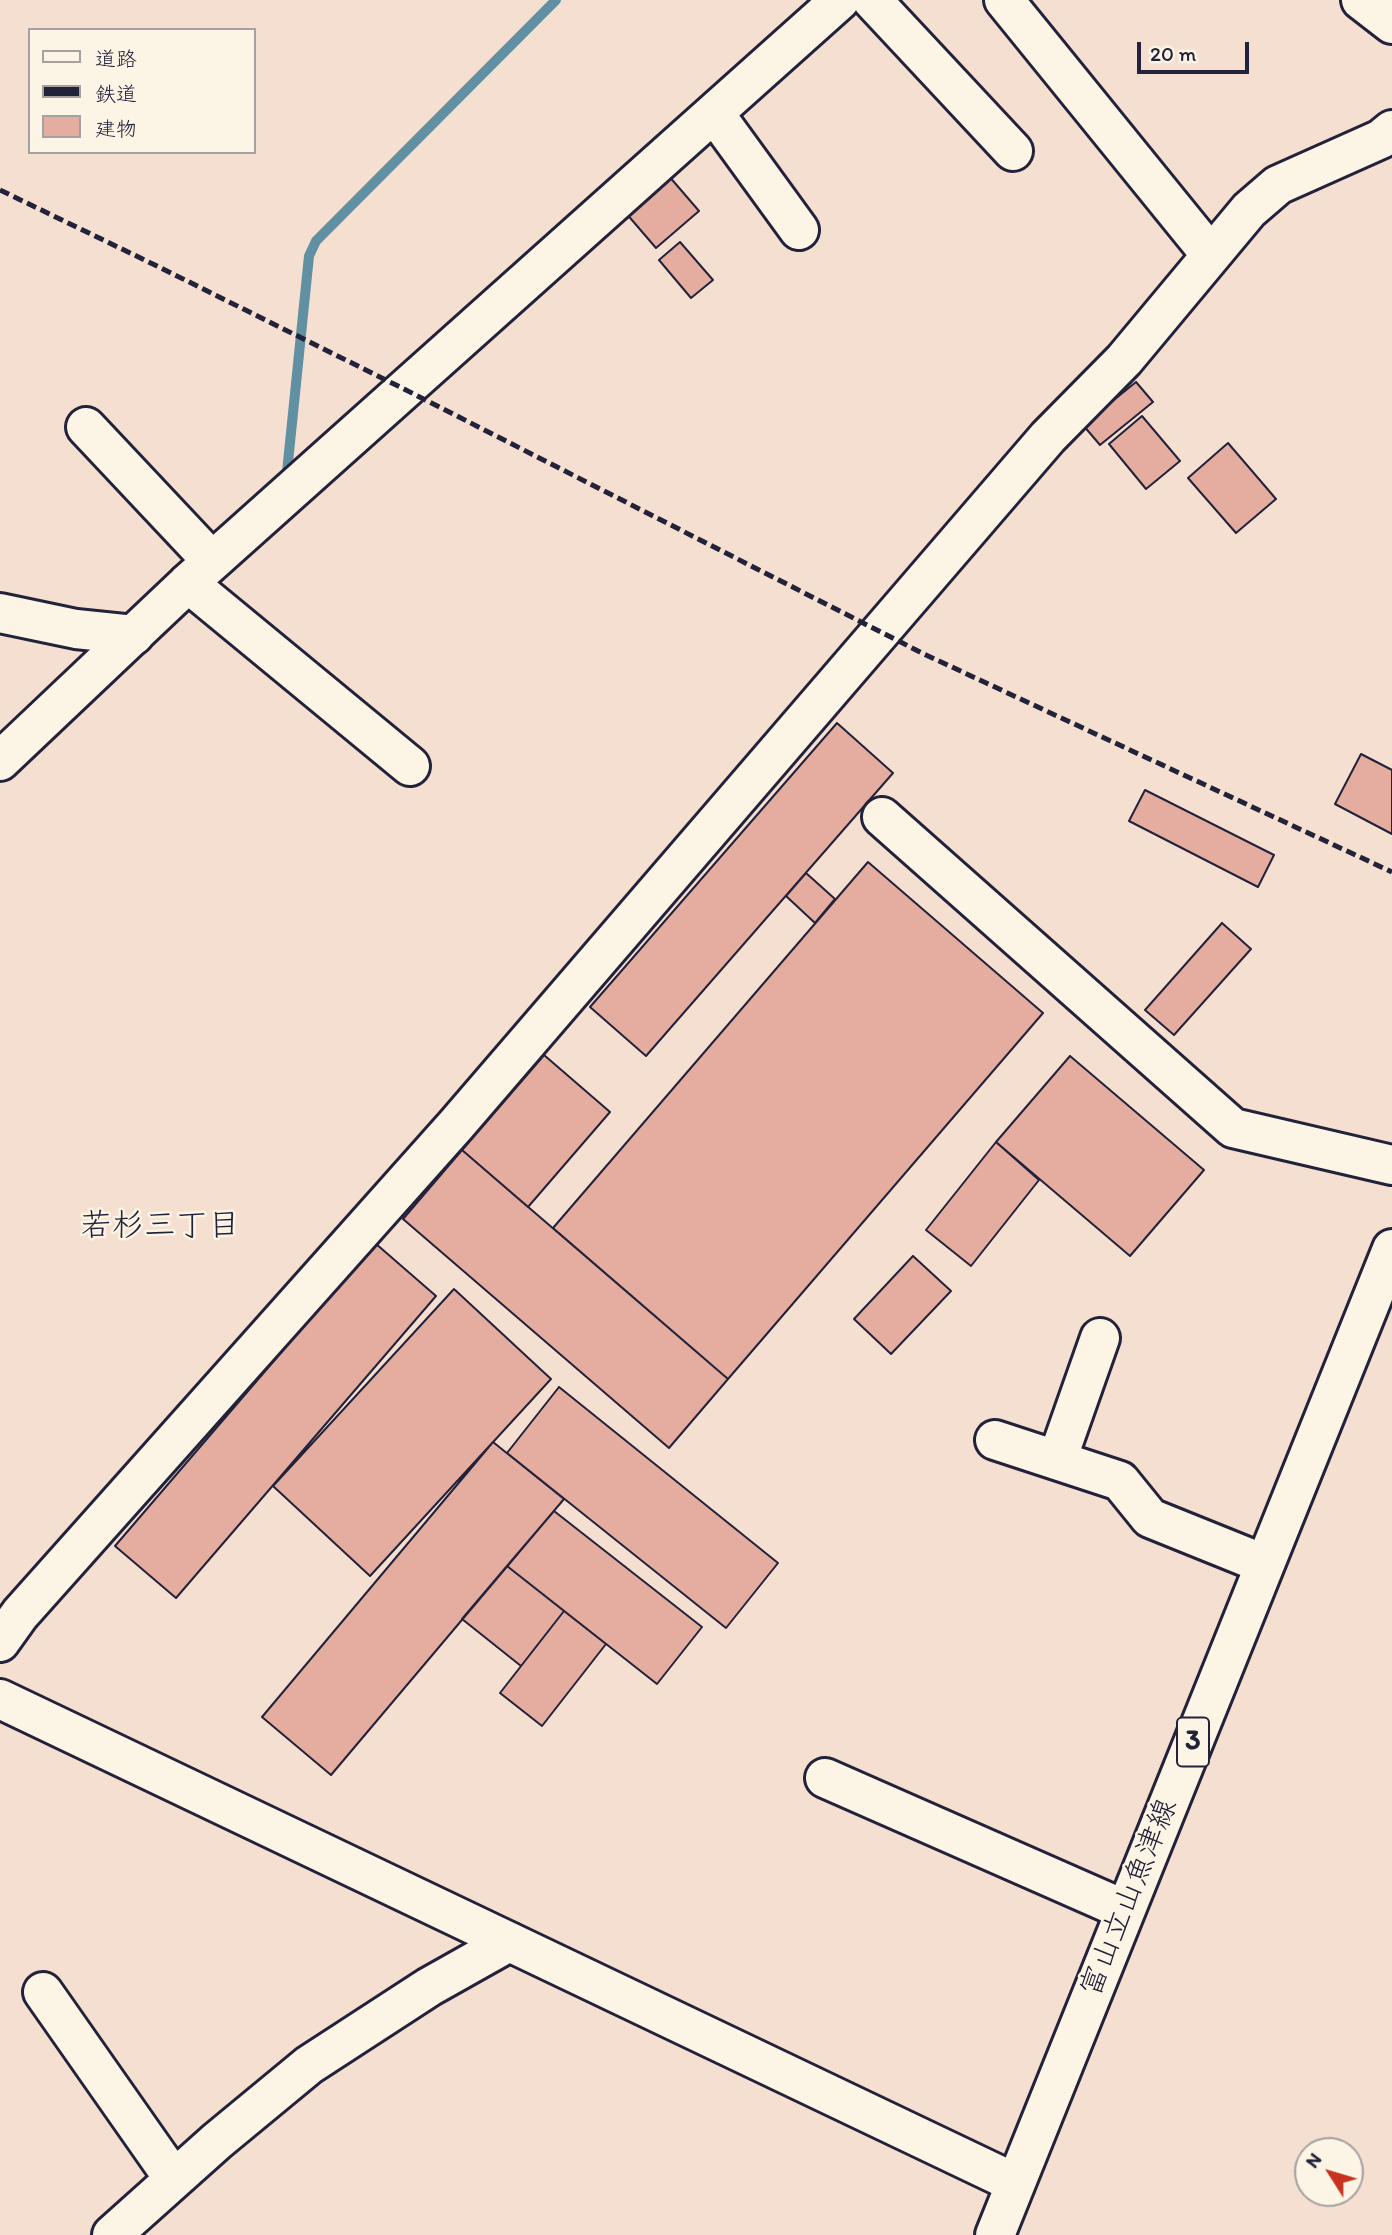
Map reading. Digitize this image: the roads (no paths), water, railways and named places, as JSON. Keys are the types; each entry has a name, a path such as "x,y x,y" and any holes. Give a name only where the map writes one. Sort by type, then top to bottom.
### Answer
{"street":[{"path":"0,761 200,572 840,0"},
{"path":"872,0 1013,151"},
{"path":"1003,0 1212,255"},
{"path":"1362,0 1392,24"},
{"path":"713,113 800,230"},
{"path":"0,1642 20,1614 456,1125 1040,448 1124,360 1250,210 1278,185 1381,139 1392,130"},
{"path":"86,427 200,572 410,766"},
{"path":"0,613 76,629 134,635"},
{"path":"881,817 1234,1128 1392,1165"},
{"name":"富山立山魚津線","path":"995,2235 1392,1249"},
{"path":"1057,1460 1101,1338"},
{"path":"995,1440 1120,1481 1150,1517 1265,1564"},
{"path":"0,1699 1015,2183"},
{"path":"825,1778 1125,1910"},
{"path":"111,2235 217,2141 309,2065 429,1987 509,1942"},
{"path":"43,1992 174,2179"}],"waterway":[{"path":"287,472 309,256 316,241 556,0"}],"railway":[{"path":"0,190 404,389 924,654 1392,872"}],"district":[{"name":"若杉三丁目","path":"160,1227"}]}
